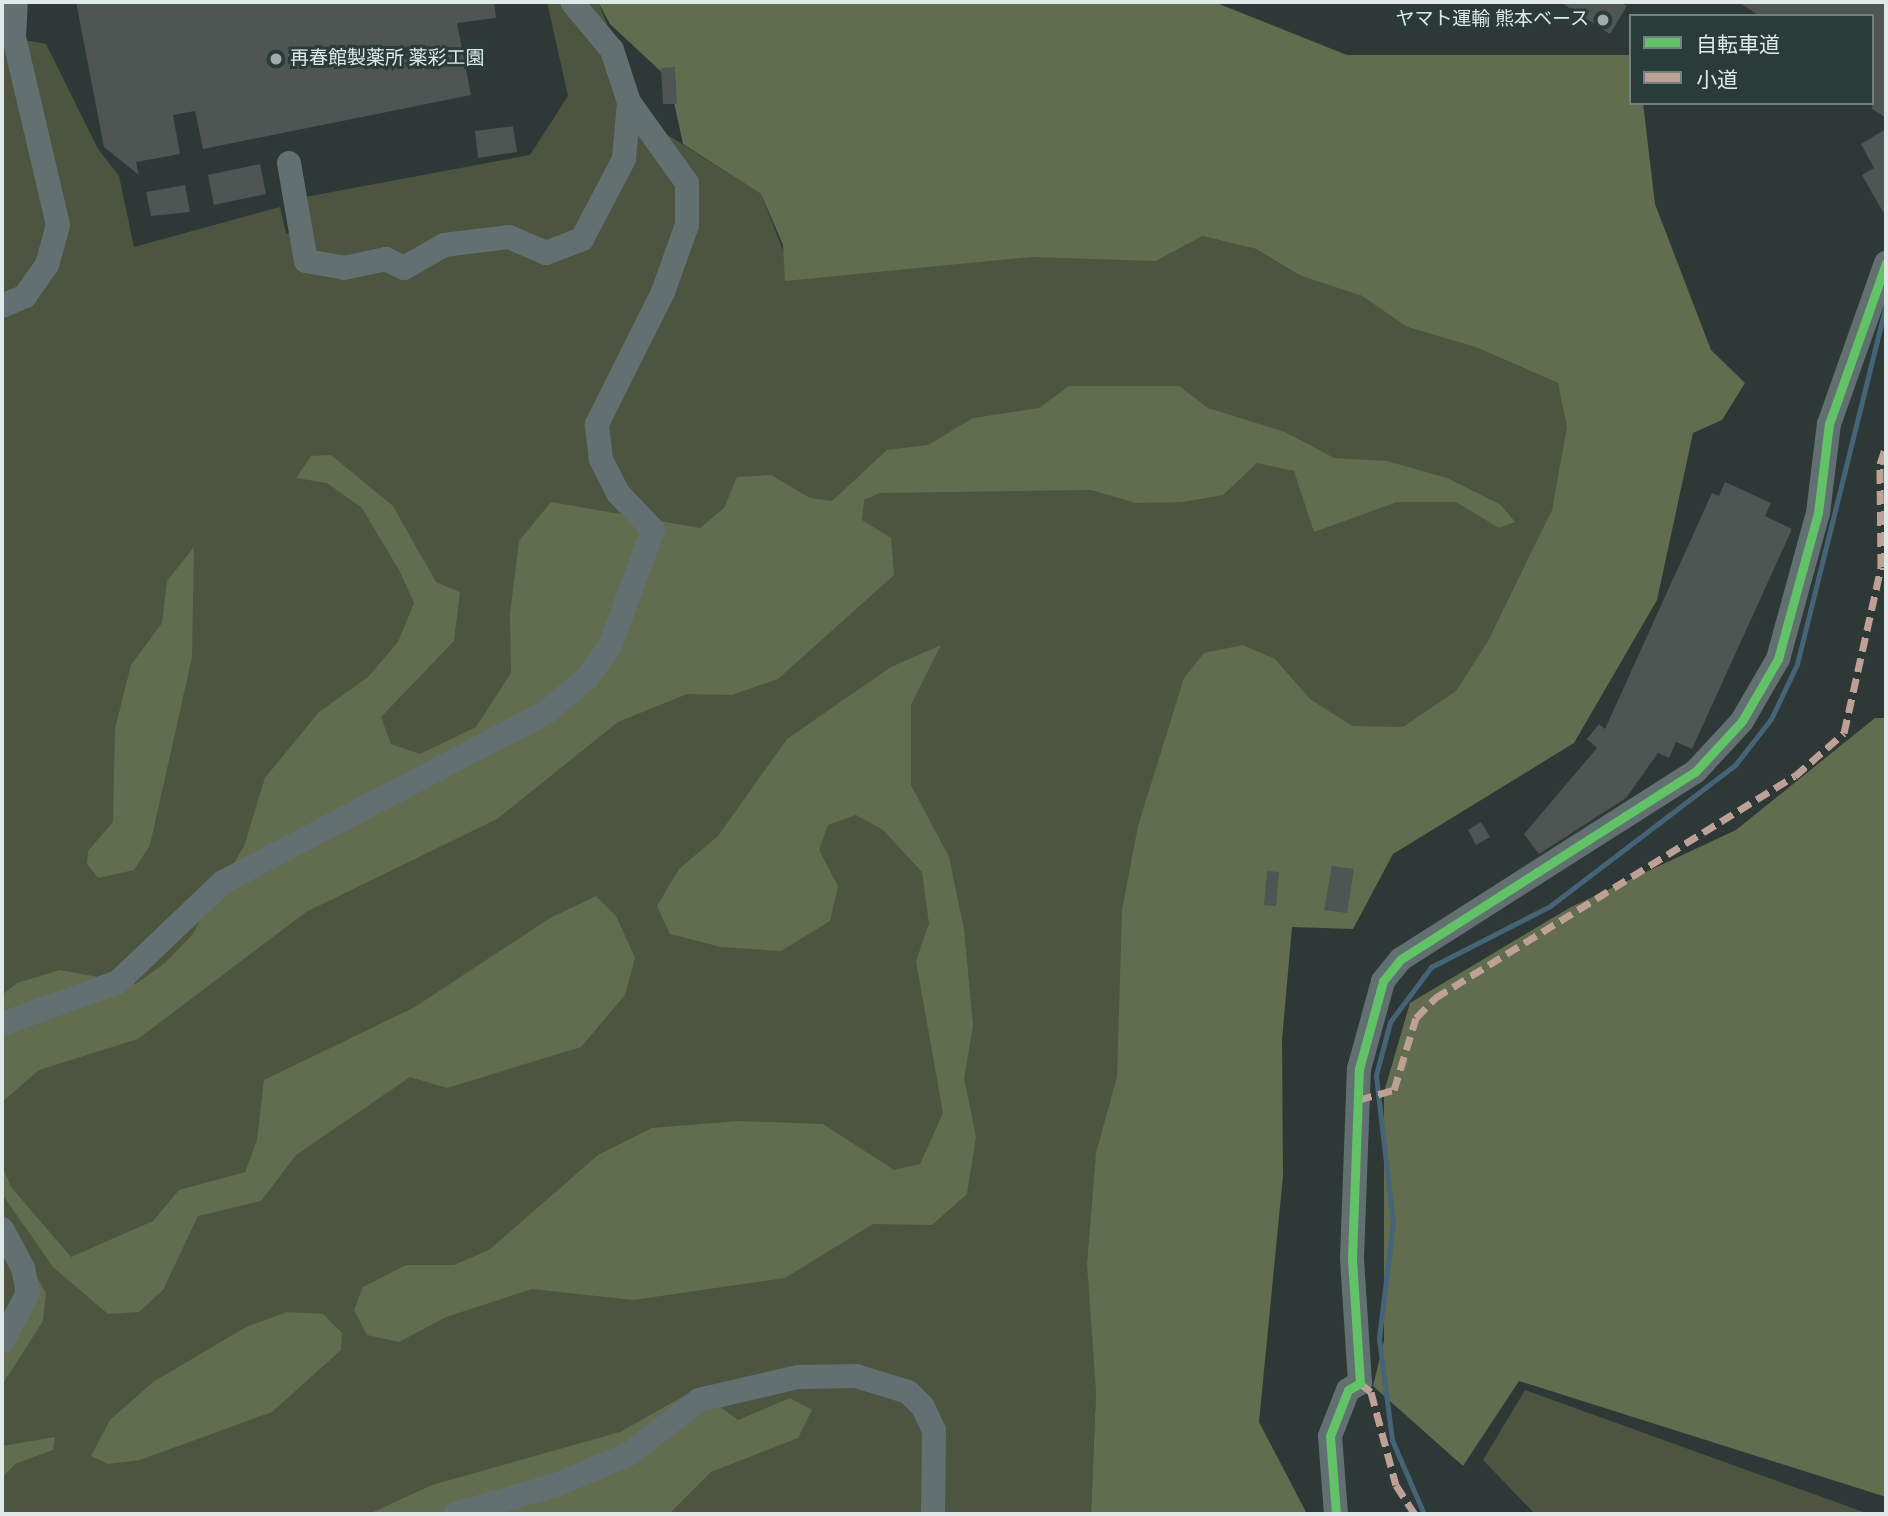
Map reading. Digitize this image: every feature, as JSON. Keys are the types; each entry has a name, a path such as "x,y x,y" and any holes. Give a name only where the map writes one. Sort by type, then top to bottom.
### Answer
{"street":[{"path":"2,306 25,296 47,265 58,225 14,37 16,2"},
{"path":"2,1024 118,982 223,882 545,713 587,678 610,646 653,530 618,493 601,459 597,424 663,292 687,225 687,183 629,102 612,50 572,2"},
{"path":"289,163 306,261 344,268 386,259 404,268 444,245 509,237 546,253 582,239 624,159 629,102"},
{"path":"1336,1514 1330,1436 1348,1391 1360,1383 1352,1258 1359,1069 1383,981 1401,960 1695,772 1742,721 1778,659 1818,513 1829,424 1886,263"},
{"path":"2,1229 23,1268 28,1293 2,1342"},
{"path":"455,1514 556,1486 629,1454 699,1400 798,1377 856,1376 908,1392 923,1407 934,1431 933,1514"}],"green space":[{"path":"2,2 11,2 9,37 46,44 98,149 119,176 134,247 280,207 286,234 310,230 305,197 530,155 568,96 547,2 598,2 634,89 642,142 663,132 761,194 784,253 1202,236 1256,249 1301,276 1362,296 1407,327 1475,347 1622,411 1447,778 1224,703 1096,1391 1091,1514 2,1514"},
{"path":"598,2 1214,2 1347,55 1629,55 1629,105 1643,105 1655,204 1711,350 1745,383 1722,420 1693,433 1657,600 1574,743 1393,854 1353,929 1292,927 1282,1040 1283,1176 1259,1422 1307,1514 1091,1514 1096,1391 1087,1264 1096,1153 1117,1077 1122,910 1138,826 1184,678 1204,653 1243,645 1275,659 1310,699 1352,726 1403,727 1456,691 1487,643 1552,510 1567,427 1558,383 1475,347 1407,327 1362,296 1301,276 1256,249 1202,236 1156,261 1032,257 785,281 783,245 761,194 683,144 669,79 610,24"},
{"path":"1069,386 1179,386 1208,408 1285,432 1334,458 1387,461 1447,478 1501,505 1515,522 1499,528 1456,502 1397,502 1314,532 1294,471 1257,463 1223,495 1183,502 1136,503 1091,490 880,493 864,500 862,520 891,538 894,575 778,679 732,695 687,694 618,722 497,819 306,912 138,1039 39,1070 2,1102 2,995 17,983 60,970 136,984 165,963 192,935 244,846 265,778 319,712 368,677 398,642 414,603 399,570 362,508 327,483 296,478 311,456 331,455 393,506 436,582 460,592 454,641 381,717 391,744 420,754 476,727 511,673 510,613 519,541 551,502 700,528 724,508 737,477 771,475 810,498 832,501 887,450 928,445 973,418 1039,408"},
{"path":"194,547 192,657 150,845 134,870 98,878 87,864 88,851 113,822 115,729 131,665 162,623 167,581"},
{"path":"941,645 911,705 911,785 949,857 964,929 973,1026 964,1078 976,1137 967,1194 932,1225 873,1224 785,1278 633,1300 532,1289 446,1317 399,1342 367,1335 354,1310 363,1287 406,1265 454,1265 489,1250 598,1155 652,1128 739,1121 823,1124 894,1170 920,1164 943,1113 916,961 929,924 922,872 883,830 856,815 828,825 819,850 838,886 830,921 781,951 721,947 670,934 657,906 679,869 718,836 787,739 891,667"},
{"path":"1875,718 1886,718 1886,1497 1519,1381 1463,1466 1373,1386 1384,1341 1384,1092 1410,1003 1571,907 1736,830"},
{"path":"596,896 616,916 635,958 625,995 581,1047 447,1088 410,1077 296,1155 261,1201 198,1216 163,1290 139,1312 108,1314 53,1267 2,1194 2,1165 11,1187 71,1257 153,1221 179,1190 245,1172 257,1140 264,1080 415,1007 550,918"},
{"path":"2,1215 46,1293 43,1321 2,1385 2,1354 30,1305 2,1241"},
{"path":"287,1312 323,1314 342,1333 341,1350 272,1412 140,1460 108,1464 91,1456 110,1420 153,1382 246,1327"},
{"path":"696,1389 738,1420 790,1398 812,1410 798,1438 711,1472 669,1514 369,1514 432,1485 620,1432"},
{"path":"1525,1390 1869,1514 1535,1514 1483,1460"},
{"path":"55,1437 53,1450 15,1464 2,1478 2,1446"}],"building":[{"name":"再春館製薬所 薬彩工園","path":"76,2 494,2 496,18 457,23 471,95 203,149 195,111 173,115 180,154 136,162 139,175 104,147"},
{"name":"ヤマト運輸 熊本ベース","path":"1560,2 1620,2 1627,6 1610,34"},
{"path":"1738,2 1886,2 1886,118 1872,109 1874,14 1757,14"},
{"path":"675,67 677,104 663,104 661,68"},
{"path":"513,126 517,152 478,158 475,131"},
{"path":"1886,129 1886,217 1862,175 1874,168 1861,144"},
{"path":"260,164 266,194 214,205 208,175"},
{"path":"185,185 190,212 151,216 146,192"},
{"path":"1725,482 1771,503 1765,516 1792,529 1692,749 1676,742 1669,758 1658,753 1626,798 1539,854 1524,834 1597,748 1587,739 1599,724 1605,729 1712,493 1719,496"},
{"path":"1481,822 1490,837 1476,845 1468,830"},
{"path":"1332,866 1354,869 1347,913 1324,910"},
{"path":"1267,871 1279,872 1276,906 1264,905"}],"waterway":[{"path":"1424,1514 1392,1440 1379,1338 1393,1223 1376,1075 1390,1022 1431,967 1550,906 1735,765 1771,719 1797,664 1886,305"}],"marked path":[{"path":"1358,1100 1394,1090 1416,1018 1435,998 1795,776 1844,733 1881,567 1880,464 1886,445"},
{"path":"1360,1383 1371,1392 1396,1485 1415,1514"}],"cycle path":[{"path":"1336,1514 1330,1436 1348,1390 1360,1383 1352,1258 1359,1069 1383,981 1401,959 1695,772 1742,721 1778,659 1818,513 1829,424 1886,263"}],"place":[{"name":"ヤマト運輸 熊本ベース","path":"1603,20"},
{"name":"再春館製薬所 薬彩工園","path":"276,59"}]}
